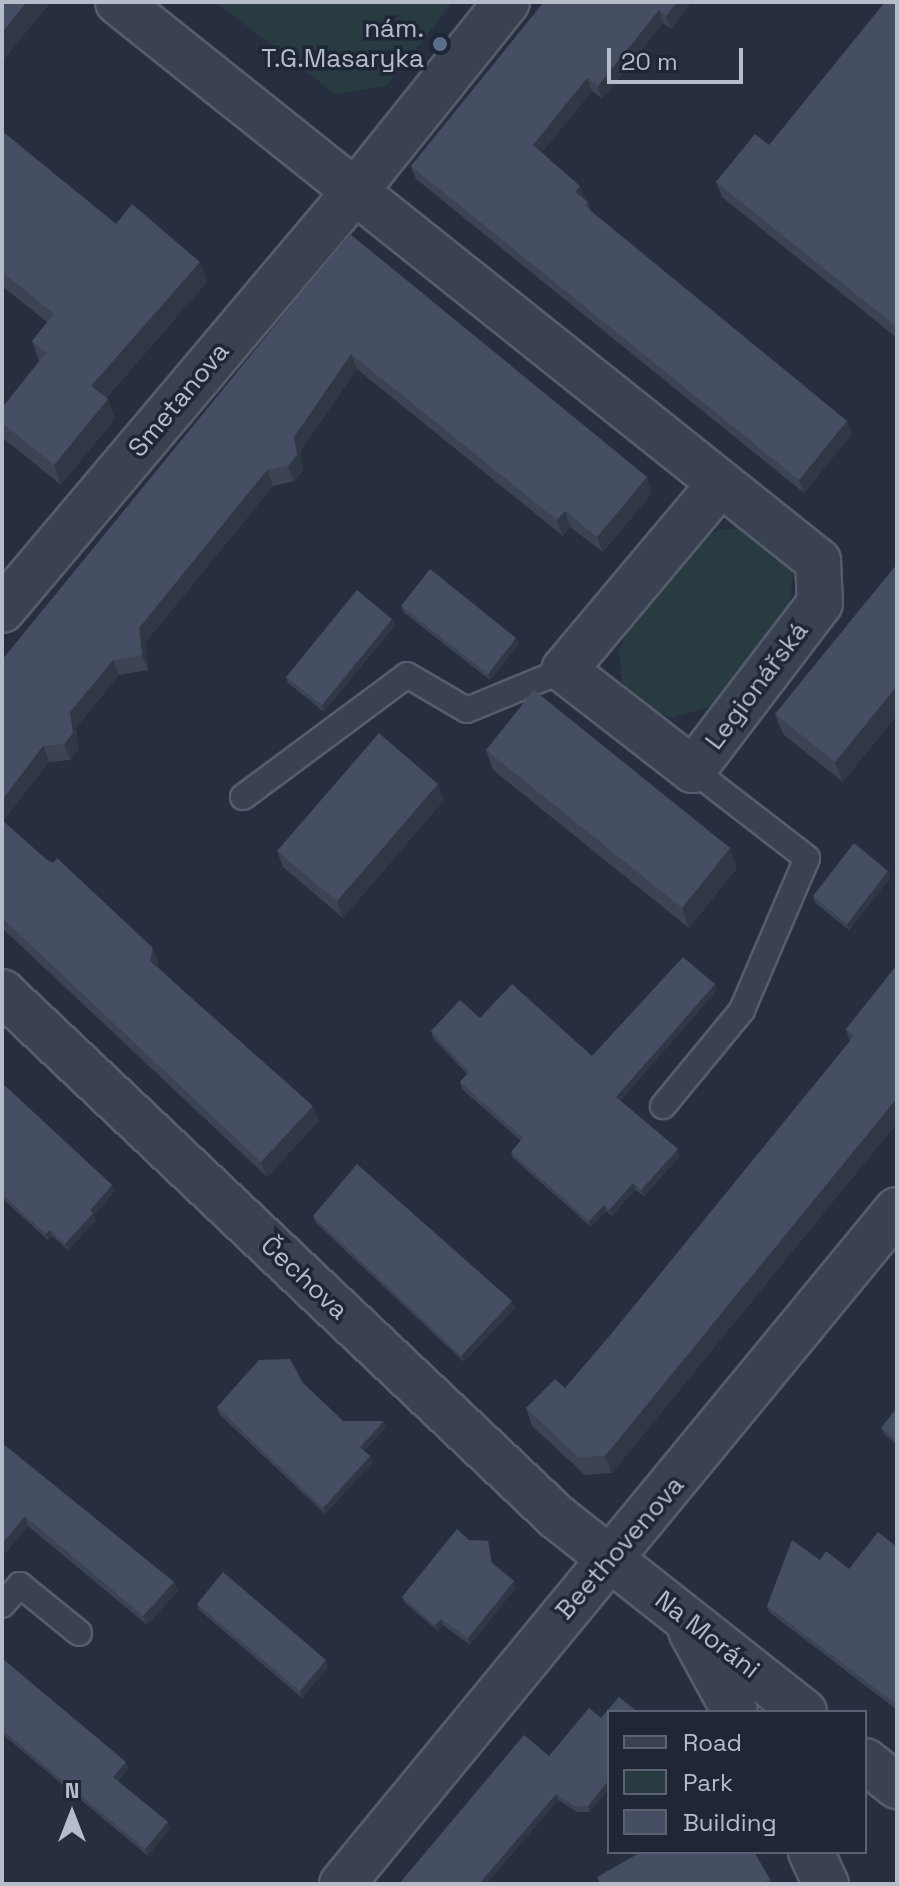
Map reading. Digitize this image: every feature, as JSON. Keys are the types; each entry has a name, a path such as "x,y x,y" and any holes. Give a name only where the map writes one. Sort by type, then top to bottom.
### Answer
{"street":[{"name":"Legionářská","path":"118,2 357,189 719,485 818,561 820,603 693,770 564,670"},
{"name":"Smetanova","path":"2,610 357,189 507,2"},
{"path":"564,670 719,485"},
{"name":"Čechova","path":"3,994 557,1517 609,1560"},
{"name":"Beethovenova","path":"342,1884 897,1210"},
{"name":"Na Moráni","path":"609,1560 801,1710"},
{"path":"682,1615 734,1710"},
{"path":"867,1763 897,1786"},
{"path":"812,1854 826,1884"}],"lane":[{"path":"243,797 407,675 467,710 564,670"},
{"path":"663,1106 742,1010 807,858 693,770"},
{"path":"2,1605 20,1585 79,1633"}],"green space":[{"path":"215,2 453,2 386,86 335,94"},
{"path":"747,527 780,543 793,575 789,611 746,677 712,706 672,718 638,704 622,682 619,651 630,623 693,542 719,530"}],"building":[{"path":"2,2 27,2 2,33"},
{"path":"544,2 677,2 666,16 659,10 598,86 587,78 533,145 580,186 575,192 588,202 585,206 847,421 799,480 411,166"},
{"path":"885,2 897,2 897,327 716,182 755,134 769,145"},
{"path":"2,131 116,224 132,204 200,262 91,386 108,399 54,465 2,423 2,408 46,353 32,341 54,314 2,272"},
{"path":"350,234 647,477 597,537 565,511 557,520 351,354 294,437 297,455 288,466 267,470 139,628 142,655 113,660 70,712 73,733 64,744 43,746 2,800 2,660"},
{"path":"897,564 897,686 835,762 775,714"},
{"path":"430,569 516,638 488,674 401,606"},
{"path":"357,590 392,619 322,705 286,677"},
{"path":"534,690 730,848 682,908 486,750"},
{"path":"379,733 438,784 337,901 277,851"},
{"path":"2,820 46,859 53,863 57,858 153,948 150,961 313,1106 261,1162 2,918"},
{"path":"854,843 888,871 847,924 813,896"},
{"path":"683,957 715,984 616,1097 678,1149 641,1190 633,1183 609,1210 604,1205 589,1221 511,1152 523,1138 460,1082 469,1072 431,1031 460,1000 480,1018 512,984 592,1056"},
{"path":"897,965 897,1098 605,1456 578,1457 526,1408 555,1379 565,1388 612,1333 854,1036 846,1029"},
{"path":"2,1083 112,1185 90,1210 93,1213 65,1244 50,1230 46,1234 2,1194"},
{"path":"357,1164 512,1301 461,1356 313,1216"},
{"path":"290,1359 303,1383 343,1421 384,1421 360,1447 370,1456 323,1508 217,1407 259,1360"},
{"path":"897,1408 897,1440 881,1428"},
{"path":"2,1443 174,1582 143,1616 25,1516 2,1544"},
{"path":"457,1529 469,1540 488,1541 491,1562 514,1581 468,1638 441,1619 435,1625 402,1597"},
{"path":"878,1532 897,1547 897,1705 767,1606 792,1540 820,1560 826,1551 849,1569"},
{"path":"223,1572 326,1660 300,1691 197,1604"},
{"path":"3,1659 126,1762 113,1777 168,1822 145,1849 2,1730"},
{"path":"619,1697 635,1710 608,1710"},
{"path":"589,1708 601,1718 607,1711 607,1782 588,1806 575,1806 556,1794 479,1884 399,1884 524,1735 549,1756"},
{"path":"637,1854 755,1854 770,1879 760,1884 601,1884 597,1877"}],"place":[{"name":"nám. T.G.Masaryka","path":"440,44"}]}
